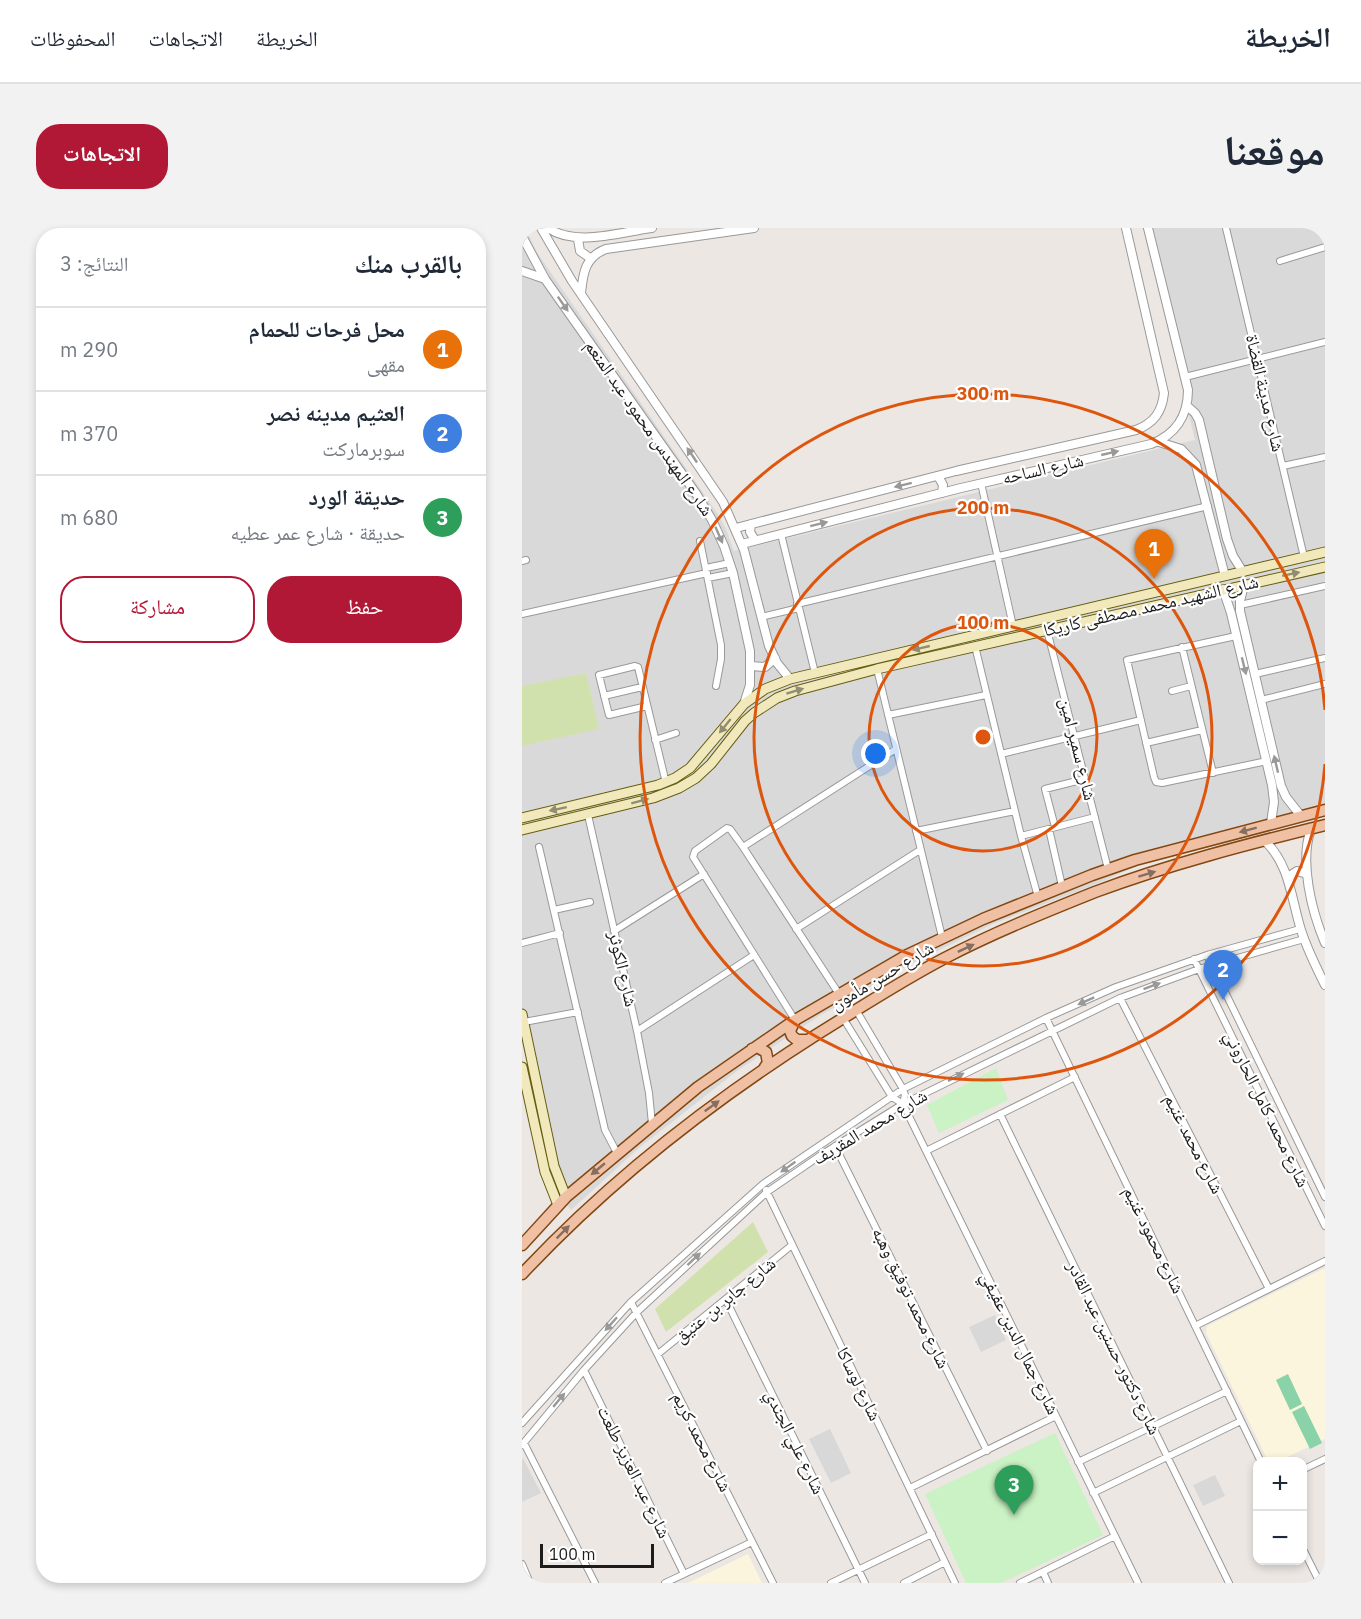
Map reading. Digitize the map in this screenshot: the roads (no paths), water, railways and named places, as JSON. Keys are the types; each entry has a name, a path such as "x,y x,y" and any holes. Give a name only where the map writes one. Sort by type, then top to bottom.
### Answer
{"main road":[{"name":"شارع الشهيد محمد مصطفى كاريكا","path":"522,818 666,783 684,773 694,764 744,704 765,689 790,679 1325,552"},
{"name":"شارع الشهيد محمد مصطفى كاريكا","path":"522,830 662,796 688,783 711,764 745,721 777,698 795,691 975,646 1325,567"},
{"name":"شارع حسن مأمون","path":"522,1245 562,1201 698,1087 795,1020 942,937 1062,886 1135,860 1325,810"},
{"name":"شارع حسن مأمون","path":"522,1274 578,1217 658,1146 765,1067 945,958 1025,921 1139,877 1325,825"},
{"path":"523,1018 562,1201"},
{"path":"795,1020 791,1025 792,1036 802,1042 808,1040"},
{"path":"752,1049 757,1047 766,1052 768,1057 765,1067"},
{"path":"522,1066 545,1172 562,1201"}],"street":[{"name":"شارع المهندس محمود عبد المنعم","path":"541,228 581,293 716,490 742,544 769,646 790,679"},
{"path":"548,228 561,235 578,238 652,228"},
{"path":"581,293 583,273 590,258 606,249 754,228"},
{"name":"شارع الساحه","path":"736,528 957,471 1142,428 1152,421 1160,412 1164,393 1126,228"},
{"path":"1148,228 1188,390 1187,406 1199,420 1230,548 1243,572"},
{"name":"شارع مدينة القضاة","path":"1226,228 1304,557"},
{"name":"شارع المهندس محمود عبد المنعم","path":"522,236 545,279 697,495 718,533 730,563 750,651 750,685 744,704"},
{"path":"578,238 580,251 590,258"},
{"path":"1280,261 1325,247"},
{"path":"522,271 545,279"},
{"path":"1185,377 1325,342"},
{"name":"شارع الساحه","path":"742,544 942,492 1157,442 1168,436 1177,426 1187,406"},
{"path":"1157,442 1174,446 1192,459 1196,465 1225,576"},
{"path":"1282,466 1325,457"},
{"path":"957,471 957,482 961,488"},
{"path":"938,476 943,485 942,492"},
{"path":"981,483 1013,626"},
{"path":"761,617 997,556 1208,506"},
{"path":"751,524 750,532 755,540"},
{"path":"781,534 815,673"},
{"path":"700,541 721,645 716,686"},
{"path":"1218,548 1225,551 1230,548"},
{"path":"522,614 707,573 730,563"},
{"path":"707,573 732,573"},
{"path":"1244,585 1240,608 1283,791 1300,816"},
{"path":"1231,613 1240,608 1325,586"},
{"path":"1223,589 1231,613 1267,761 1274,796 1271,823"},
{"name":"شارع سمير امين","path":"1047,630 1108,869"},
{"path":"1236,636 1127,660 1154,777 1159,783 1267,761"},
{"path":"975,646 1038,897"},
{"path":"1182,647 1213,773"},
{"path":"751,666 765,667 775,658"},
{"path":"1255,674 1325,658"},
{"path":"647,706 610,715 600,675 637,666 647,706 655,740 666,783"},
{"path":"877,669 942,937"},
{"path":"1261,700 1325,684"},
{"path":"1173,691 1191,686"},
{"path":"604,696 642,687"},
{"path":"888,715 986,695"},
{"path":"1001,754 1141,720"},
{"path":"1146,743 1202,730"},
{"path":"655,740 676,733"},
{"path":"742,847 896,749"},
{"path":"1062,886 1045,789 1085,779"},
{"path":"1274,796 1279,796 1283,791"},
{"path":"916,831 1015,811"},
{"name":"شارع الكوثر","path":"588,815 637,1031 649,1092 652,1124"},
{"path":"1021,836 1095,818"},
{"path":"795,1020 693,857 693,853 729,828 839,994"},
{"path":"1311,829 1305,851 1307,874 1324,938"},
{"path":"1265,841 1281,859 1289,880 1300,929 1325,985"},
{"path":"539,847 605,1130 617,1154"},
{"path":"796,929 920,850"},
{"path":"1289,880 1291,875 1297,871 1307,874"},
{"path":"614,931 704,874"},
{"path":"554,910 590,902"},
{"name":"شارع محمد المقريف","path":"523,1420 631,1302 763,1184 903,1089 1046,1018 1116,987 1194,959 1300,929"},
{"path":"522,943 560,933"},
{"name":"شارع محمد المقريف","path":"523,1444 584,1370 637,1312 767,1192 835,1146 903,1104 1120,998 1198,969 1304,939"},
{"path":"637,1031 754,955"},
{"name":"شارع محمد كامل الحاروني","path":"1207,955 1325,1197"},
{"name":"شارع محمد كامل الحاروني","path":"1194,959 1325,1226"},
{"name":"شارع محمد غنيم","path":"1120,998 1269,1289"},
{"path":"856,1010 903,1089"},
{"path":"523,1018 578,1012"},
{"path":"843,1018 892,1097 903,1104"},
{"name":"شارع محمود غنيم","path":"1046,1018 1259,1457"},
{"path":"926,1150 1075,1077"},
{"name":"شارع جمال الدين عفيفي","path":"903,1089 905,1095 903,1104 1138,1583"},
{"name":"شارع دكتور حسنين عبد القادر","path":"1000,1114 1229,1583"},
{"name":"شارع محمد توفيق وهبه","path":"835,1146 987,1451"},
{"name":"شارع لوساكا","path":"763,1184 956,1583"},
{"name":"شارع جابر بن عتيق","path":"658,1354 792,1245"},
{"path":"1195,1326 1325,1261"},
{"name":"شارع علي الجندي","path":"726,1300 865,1583"},
{"name":"شارع محمد كريم","path":"631,1302 773,1583"},
{"name":"شارع عبد العزيز طلعت","path":"584,1370 684,1574"},
{"path":"1078,1462 1227,1391"},
{"path":"909,1488 1056,1416"},
{"path":"1093,1493 1241,1421"},
{"path":"523,1444 595,1583"},
{"path":"1307,1468 1325,1459"},
{"path":"831,1583 932,1534"},
{"path":"1020,1583 1115,1536"},
{"path":"665,1583 753,1542"},
{"path":"1307,1557 1320,1583"},
{"path":"904,1583 945,1562"},
{"path":"522,1564 530,1583"},
{"path":"1043,1572 1048,1583"}],"place":[{"name":"محل فرحات للحمام","path":"1154,579"},
{"name":"العثيم مدينه نصر","path":"1223,1000"},
{"name":"حديقة الورد","path":"1014,1515"}]}
